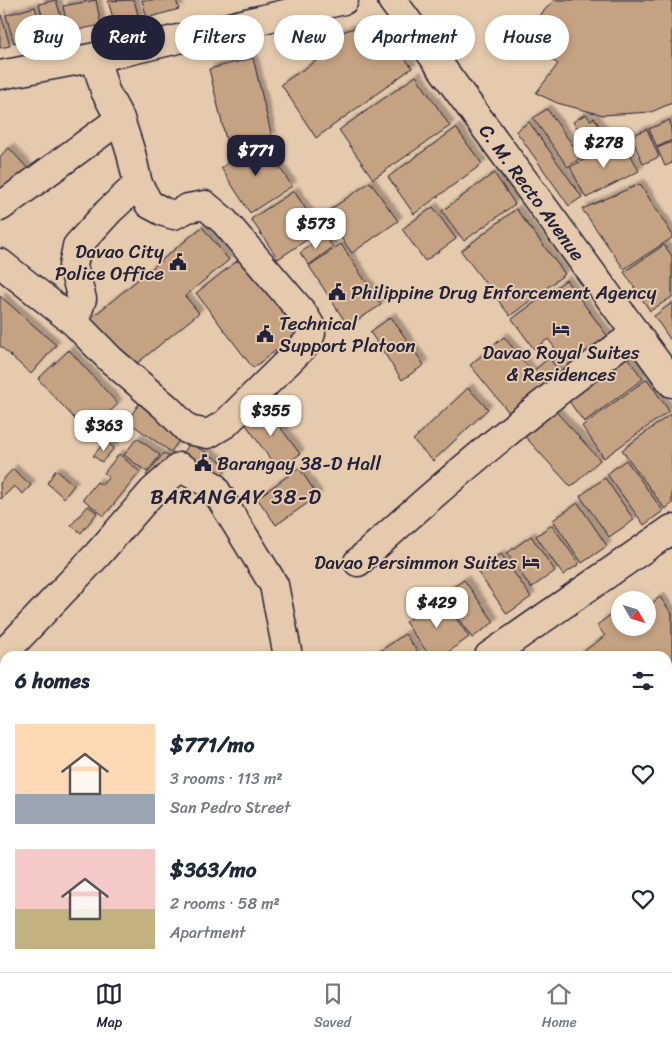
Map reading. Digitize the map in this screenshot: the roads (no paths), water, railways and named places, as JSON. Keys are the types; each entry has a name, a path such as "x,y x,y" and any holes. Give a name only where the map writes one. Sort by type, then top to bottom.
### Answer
{"main road":[{"path":"165,41 344,0"},
{"name":"C. M. Recto Avenue","path":"392,0 672,383"},
{"path":"0,75 91,58"},
{"path":"0,262 74,322 188,430 208,434 225,424 308,342 311,333 310,325 302,312 224,221 205,205 188,208 174,215 149,204 138,184 131,153 120,119 105,91 96,60"},
{"path":"0,207 120,119"},
{"path":"74,322 82,300 73,266 78,246 109,210 138,184"},
{"path":"358,562 428,498 510,428 558,389 636,333"},
{"path":"6,651 98,554 153,491 180,466 213,486 274,585 287,651"},
{"path":"496,651 672,529"}],"place":[{"name":"Davao City Police Office","path":"178,262"},
{"name":"Philippine Drug Enforcement Agency","path":"337,292"},
{"name":"Davao Royal Suites & Residences","path":"561,329"},
{"name":"Technical Support Platoon","path":"265,334"},
{"name":"Barangay 38-D Hall","path":"203,463"},
{"name":"Davao Persimmon Suites","path":"531,562"}],"district":[{"name":"BARANGAY 38-D","path":"236,497"}]}
